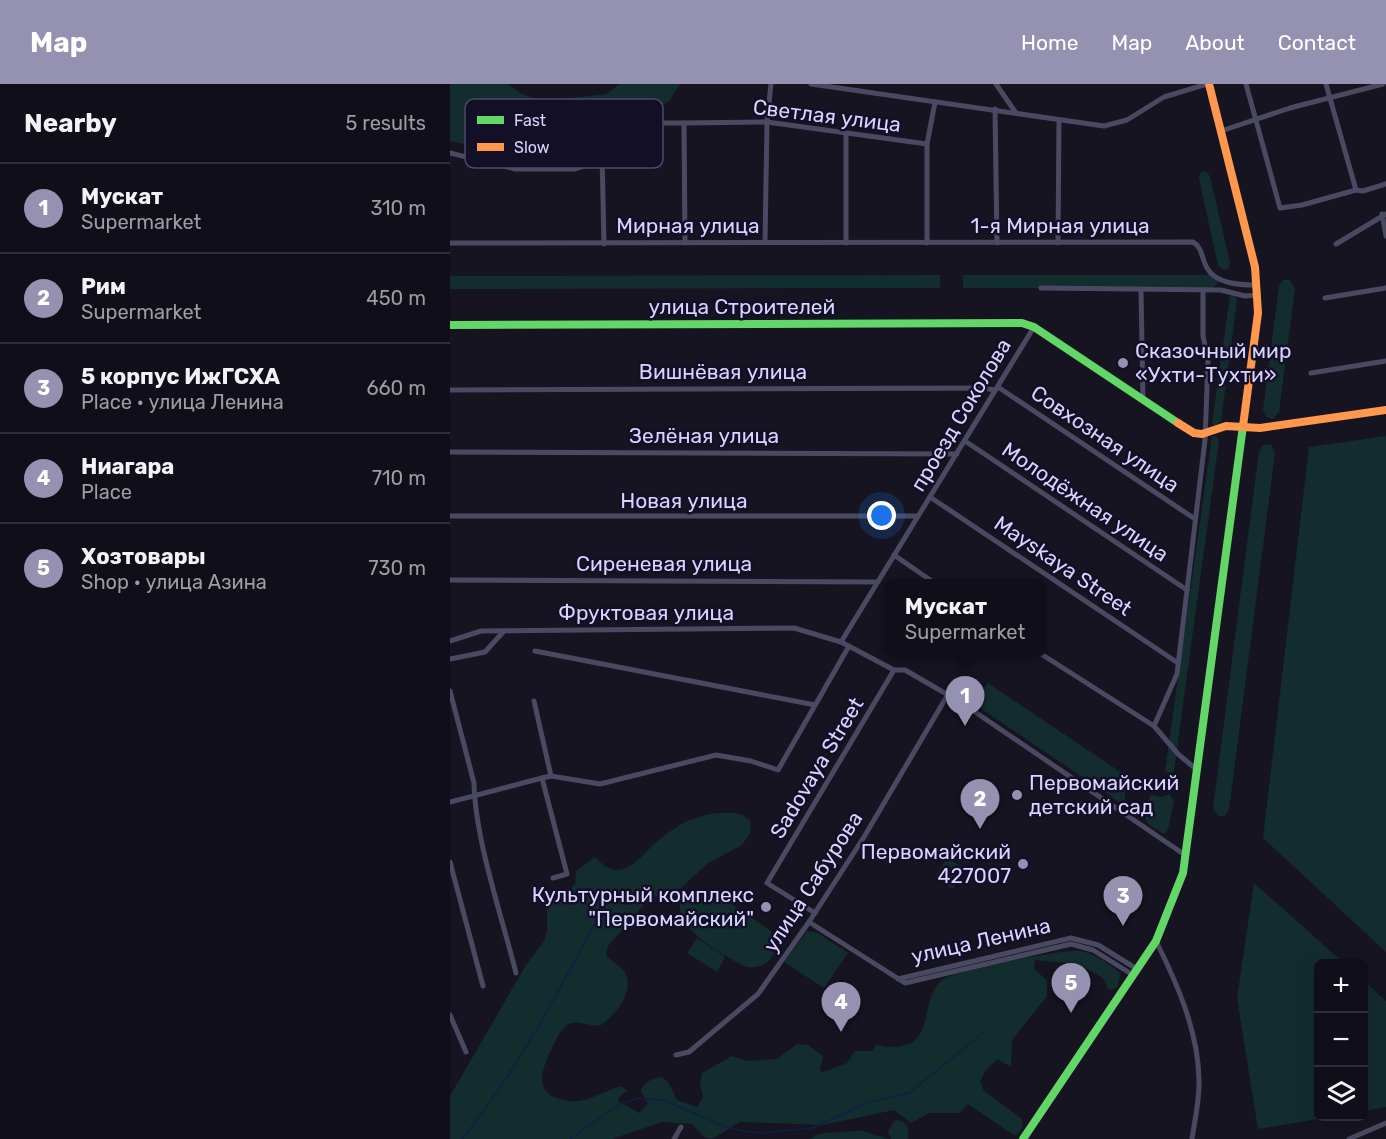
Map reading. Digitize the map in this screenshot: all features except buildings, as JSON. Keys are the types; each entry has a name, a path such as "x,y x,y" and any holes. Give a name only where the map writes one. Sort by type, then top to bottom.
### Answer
{"street":[{"path":"765,242 767,122 771,84"},
{"path":"811,84 1104,126 1127,120 1164,97 1208,84 1255,267 1258,313 1182,873 1170,912 1156,941 1023,1139"},
{"path":"996,84 1016,113"},
{"path":"1246,84 1280,208 1302,205 1356,190 1364,191 1386,184"},
{"path":"1326,84 1356,190"},
{"path":"1221,131 1255,119 1383,84"},
{"path":"927,243 927,144 935,102"},
{"path":"995,110 997,243"},
{"path":"1058,243 1059,120"},
{"name":"Светлая улица","path":"663,123 767,122 927,144"},
{"path":"684,123 685,243"},
{"path":"846,134 846,243"},
{"name":"Светлая улица","path":"450,153 465,157"},
{"name":"Светлая улица","path":"511,168 577,168"},
{"path":"602,168 604,244"},
{"path":"1336,244 1384,214 1386,236"},
{"name":"1-я Мирная улица","path":"927,243 1193,242 1200,248 1207,270 1233,284 1256,285"},
{"name":"Мирная улица","path":"450,243 927,243"},
{"path":"1041,288 1141,291 1221,290 1245,296 1258,295"},
{"path":"1325,298 1386,288"},
{"path":"1141,291 1143,400"},
{"path":"1154,726 1174,681 1178,663 1206,431 1208,360 1203,336 1203,291"},
{"name":"улица Строителей","path":"450,325 1022,323 1034,327"},
{"path":"1034,327 1194,433 1226,426 1260,428 1386,410"},
{"name":"проезд Соколова","path":"841,642 1034,327"},
{"path":"1311,373 1386,361"},
{"name":"Вишнёвая улица","path":"450,390 996,389"},
{"name":"Совхозная улица","path":"996,389 1195,519"},
{"name":"Молодёжная улица","path":"965,441 1187,590"},
{"name":"Зелёная улица","path":"450,452 957,454"},
{"name":"Mayskaya Street","path":"930,497 1178,663"},
{"name":"Новая улица","path":"450,516 918,516"},
{"path":"894,555 929,579"},
{"name":"Сиреневая улица","path":"450,580 878,582"},
{"name":"Фруктовая улица","path":"450,641 482,631 505,630 794,628 841,642 894,670 905,670 971,709 1185,855"},
{"path":"450,659 485,652 505,630"},
{"path":"450,802 551,776 600,784 716,755 751,761 778,770 849,646"},
{"name":"Фруктовая улица","path":"535,651 815,705"},
{"path":"1046,657 1154,726 1178,754 1196,769"},
{"name":"Sadovaya Street","path":"815,913 767,883 894,670"},
{"path":"450,691 474,783 473,796 516,973"},
{"name":"улица Сабурова","path":"676,1055 689,1052 752,1000 809,922 864,837 947,696"},
{"path":"534,701 551,776"},
{"path":"1158,717 1161,732"},
{"path":"542,778 567,874 553,878"},
{"path":"450,862 483,986"},
{"name":"улица Ленина","path":"809,922 898,979 1071,938 1098,945 1135,972"},
{"path":"1156,941 1184,1005 1199,1065 1192,1139"},
{"path":"450,1015 466,1052"},
{"path":"1348,1139 1386,1123"},
{"path":"674,1139 681,1127"}],"green space":[{"path":"450,84 508,84 522,94 537,99 465,99 465,144 450,141"},
{"path":"619,84 680,84 669,101 663,105 663,99 561,99 607,94"},
{"path":"1205,171 1210,176 1230,263 1229,268 1224,270 1218,266 1199,178 1200,173"},
{"path":"940,275 940,288 450,289 450,276"},
{"path":"963,275 1212,275 1218,279 1218,283 1212,288 963,288"},
{"path":"1283,280 1290,280 1295,288 1279,412 1273,419 1266,417 1263,410 1279,286"},
{"path":"1230,295 1234,295 1237,300 1221,422 1215,426 1212,423"},
{"path":"1212,436 1216,436 1219,441 1174,771 1170,775 1165,771"},
{"path":"1386,436 1386,952 1263,838 1309,447"},
{"path":"1271,444 1275,453 1229,810 1225,816 1218,816 1213,808 1259,451 1263,445"},
{"path":"988,683 1125,775 1125,806 977,706 975,699"},
{"path":"1169,794 1174,801 1168,830 1164,834 1148,824 1143,814 1151,795 1162,797"},
{"path":"713,814 741,814 750,820 751,832 742,845 707,864 681,888 666,895 651,897 608,946 606,955 624,971 627,978 626,994 618,1009 601,1025 573,1023 561,1031 543,1073 544,1088 549,1094 557,1098 576,1101 589,1099 622,1086 627,1091 620,1096 618,1101 639,1113 648,1104 641,1091 642,1088 649,1081 662,1077 668,1082 677,1100 697,1107 703,1097 700,1085 702,1073 732,1056 747,1061 777,1059 797,1044 808,1045 823,1056 820,1070 823,1072 847,1063 855,1051 872,1051 876,1045 897,1047 911,1043 919,1035 924,1024 935,988 944,979 969,970 1035,956 1072,951 1087,952 1103,960 1121,974 1117,988 1109,990 1103,978 1085,968 1035,960 1034,968 1047,981 1047,996 1012,1040 1011,1067 997,1059 985,1071 980,1082 984,1091 1022,1119 1023,1126 1017,1135 1012,1134 968,1104 960,1113 929,1113 911,1123 894,1110 823,1125 740,1122 712,1139 704,1137 692,1124 662,1122 612,1139 450,1139 450,1096 526,965 544,941 547,931 547,906 554,890 570,889 575,884 576,871 595,857 612,869 626,868 664,836 686,822"},
{"path":"947,858 965,869 953,889 935,878"},
{"path":"1254,883 1340,959 1314,959 1314,1120 1258,1129 1237,998"},
{"path":"701,888 714,892 771,931 775,945 774,952 767,962 755,967 747,967 726,956 691,930 683,920 680,910 682,900 690,891"},
{"path":"807,931 818,933 848,953 824,988 784,962"},
{"path":"697,938 725,957 717,972 687,953"},
{"path":"1368,985 1386,1001 1386,1107 1368,1110"},
{"path":"895,1120 902,1121 908,1127 908,1139 891,1139 888,1131"},
{"path":"859,1130 888,1139 810,1139 820,1134"}],"waterway":[{"path":"462,1139 519,1059 599,915"},
{"path":"570,1139 620,1104 640,1098 666,1101 723,1126 743,1131 760,1133 813,1128 866,1103 909,1093 984,1032"}],"traffic: fast":[{"path":"450,325 1022,323 1034,327 1178,423"},
{"path":"1023,1139 1156,941 1183,873 1243,426"}],"traffic: slow":[{"path":"1209,84 1255,267 1258,313 1243,426"},
{"path":"1178,423 1194,433 1202,434 1226,426 1260,428 1386,410"}],"place":[{"name":"Сказочный мир «Ухти-Тухти»","path":"1123,363"},
{"name":"Мускат","path":"965,726"},
{"name":"Первомайский детский сад","path":"1017,795"},
{"name":"Рим","path":"980,829"},
{"name":"Первомайский 427007","path":"1023,864"},
{"name":"Культурный комплекс \"Первомайский\"","path":"766,907"},
{"name":"5 корпус ИжГСХА","path":"1123,926"},
{"name":"Хозтовары","path":"1071,1013"},
{"name":"Ниагара","path":"841,1032"}]}
